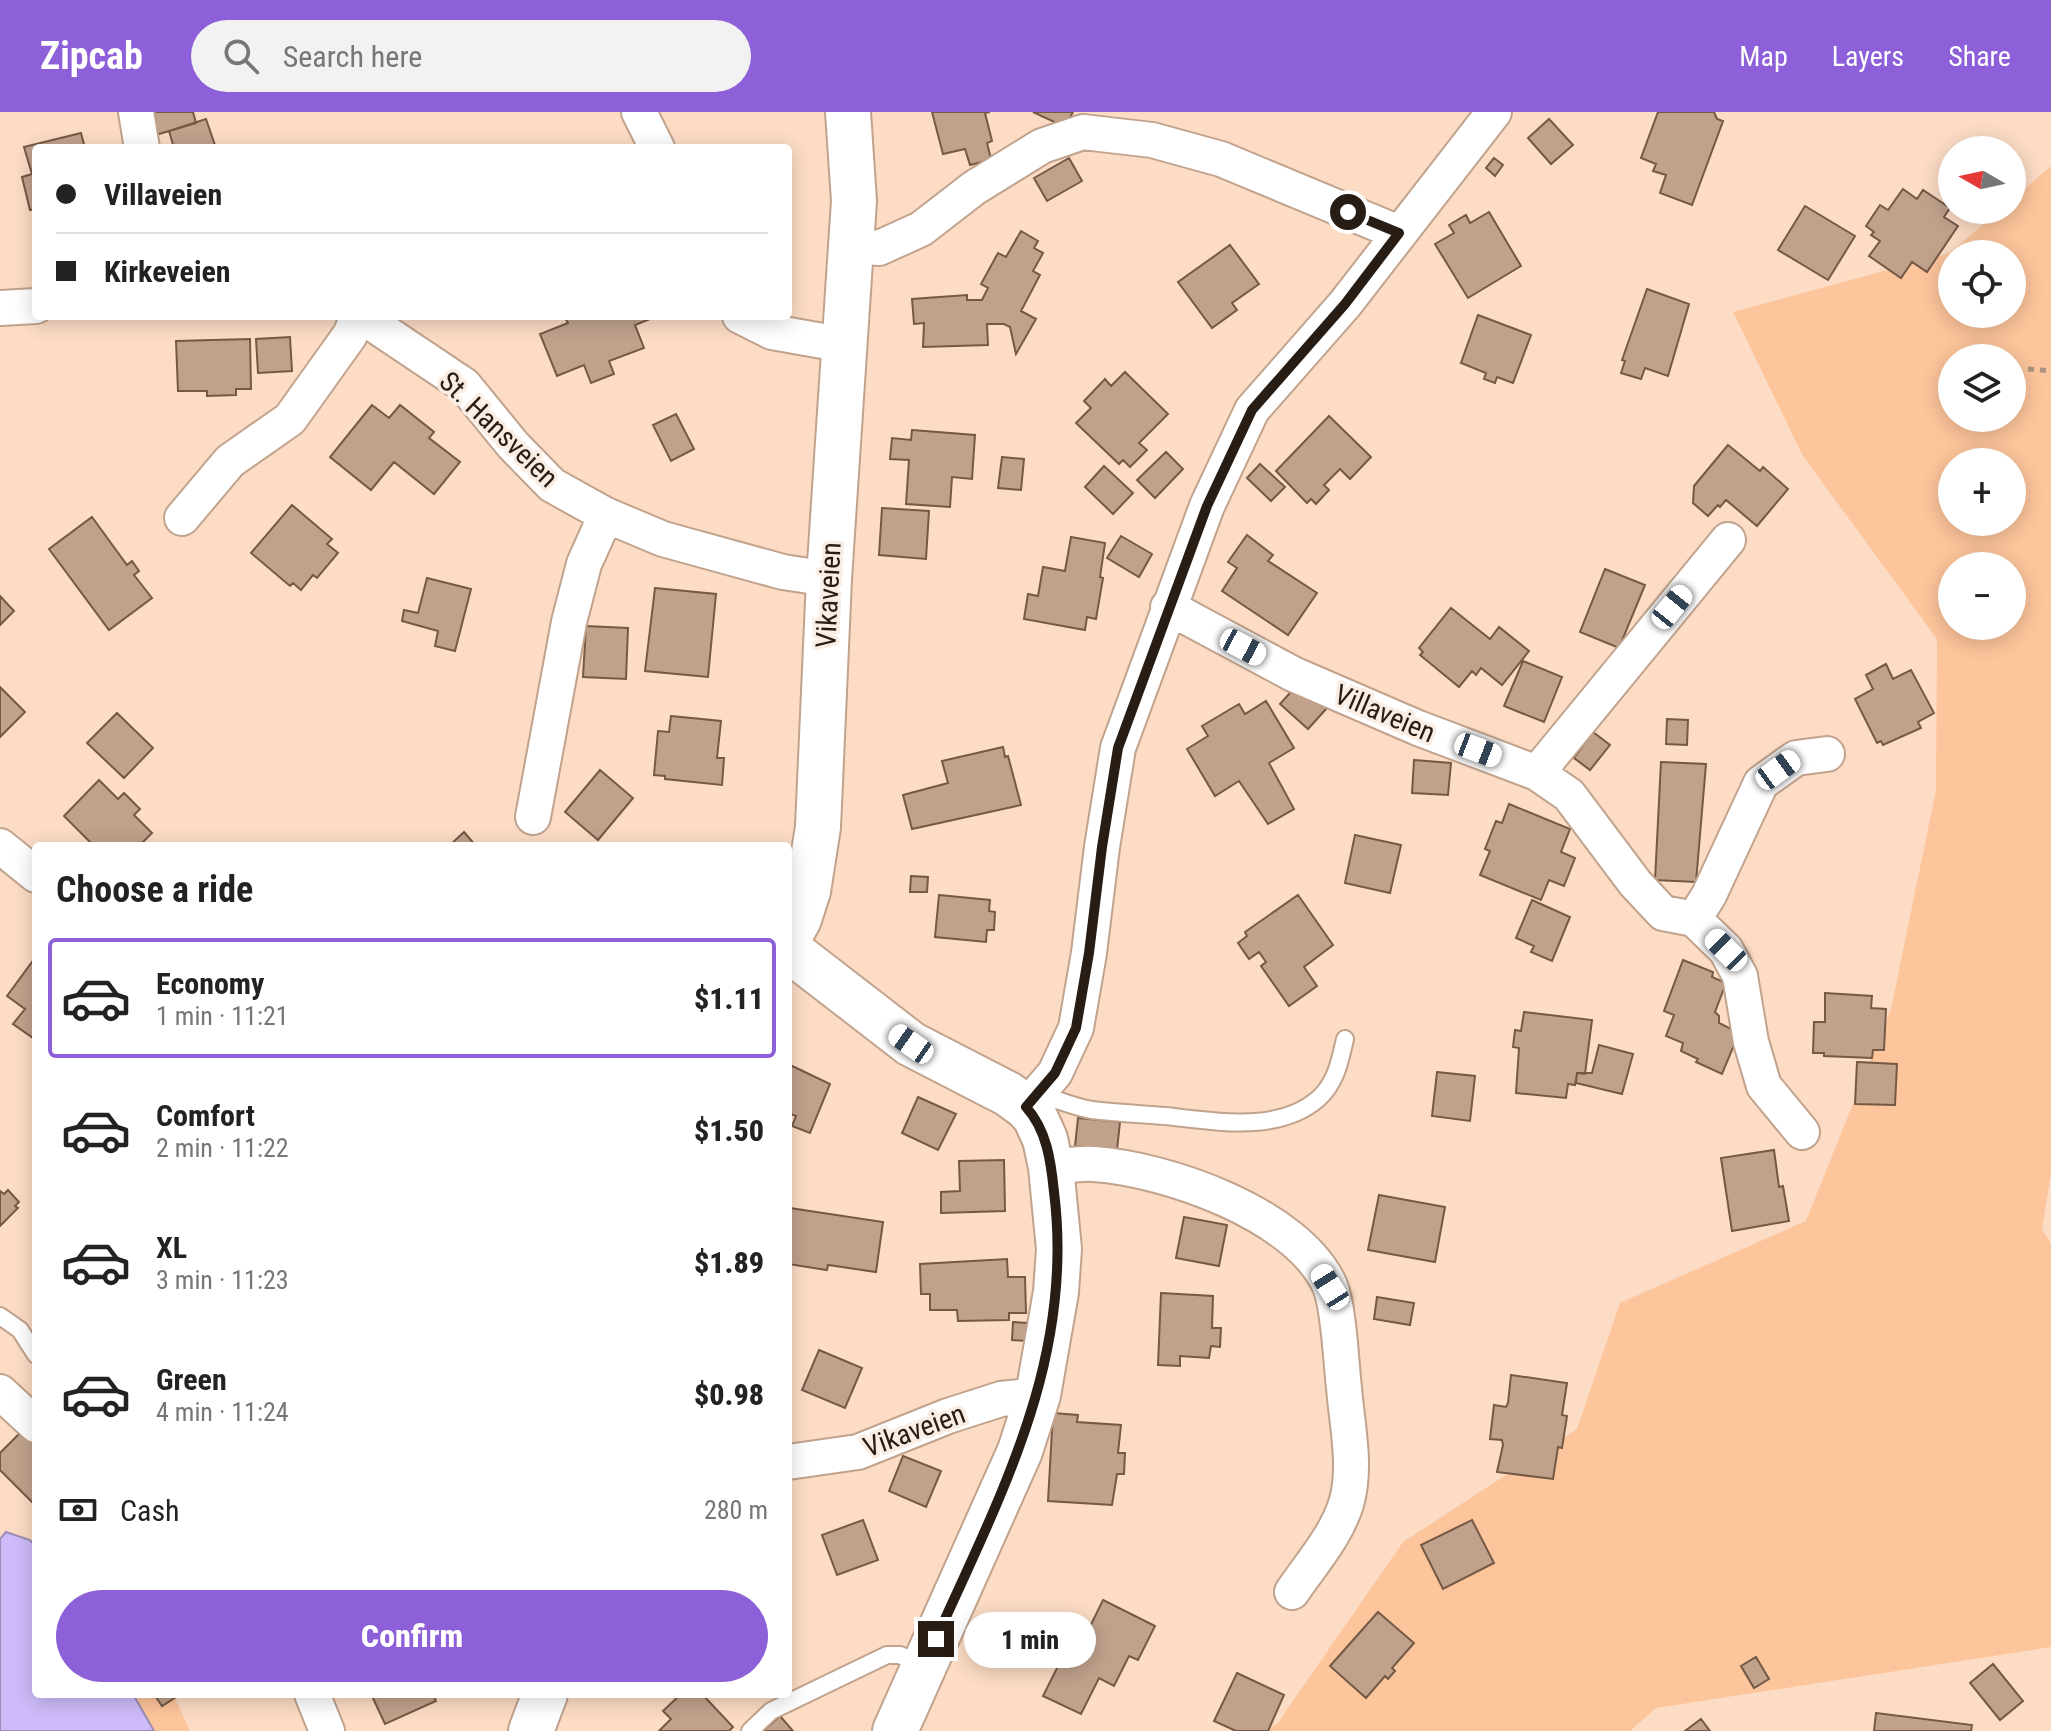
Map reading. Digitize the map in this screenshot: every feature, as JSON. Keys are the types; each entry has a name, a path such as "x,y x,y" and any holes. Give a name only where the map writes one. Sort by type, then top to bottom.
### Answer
{"main road":[{"name":"Vikaveien","path":"792,932 799,919 814,860 852,246 854,168 848,112"},
{"path":"792,952 911,1044 1008,1094 1033,1100 1035,1117 1045,1139 1051,1167 1059,1249 1056,1292 1038,1395 1020,1451 895,1731"},
{"path":"531,1731 543,1698"}],"street":[{"path":"136,112 141,144"},
{"path":"639,112 655,144"},
{"path":"1033,1100 1055,1073 1076,1028 1118,748 1207,506 1252,410 1345,304 1494,112"},
{"path":"852,246 879,248 921,229 974,188 1042,146 1083,132 1152,140 1221,159 1399,233"},
{"path":"0,308 32,306"},
{"path":"182,518 230,461 290,419 350,335 357,320"},
{"name":"St. Hansveien","path":"365,320 464,385 513,445 552,485 606,515 663,539 783,572 829,579"},
{"path":"748,320 772,332 845,345"},
{"path":"533,817 569,622 584,564 606,515"},
{"path":"1537,773 1728,540"},
{"name":"Villaveien","path":"1168,607 1293,674 1418,728 1537,773 1569,795 1635,883 1663,913 1694,919 1726,950 1740,976 1751,1042 1764,1086 1802,1132"},
{"path":"1694,919 1709,895 1761,783 1796,758 1827,754"},
{"path":"0,846 32,872"},
{"path":"1051,1167 1092,1164 1139,1170 1189,1184 1241,1206 1279,1229 1312,1258 1330,1287 1339,1340 1351,1473 1346,1503 1335,1529 1292,1592"},
{"path":"0,1392 32,1421"},
{"name":"Vikaveien","path":"792,1461 858,1452 988,1403 1038,1395"},
{"path":"314,1698 327,1731"}],"lane":[{"path":"1033,1100 1089,1110 1215,1121 1272,1120 1290,1116 1320,1098 1331,1085 1338,1069 1345,1039"},
{"path":"0,1316 20,1330 32,1349"},
{"path":"750,1731 771,1711 887,1655 900,1655 924,1666"}],"path":[{"path":"2028,369 2051,371"}],"shaded area":[{"path":"2051,166 2051,1173 2042,1229 2051,1244 2051,1647 1656,1708 1630,1731 1260,1731 1277,1724 1403,1542 1577,1429 1620,1303 1806,1221 1891,1009 1936,790 1937,639 1803,456 1733,312 1938,256 1938,328 2026,328 2026,240 1965,240 1984,224 2026,224 2026,188"},
{"path":"6,1532 32,1542 32,1698 135,1698 154,1731 0,1731 0,1539"},
{"path":"135,1698 175,1698 190,1731 154,1731"}],"building":[{"path":"148,112 193,112 196,123 156,135"},
{"path":"932,112 990,112 985,113 992,141 987,143 992,163 984,167 982,162 970,165 965,149 943,154"},
{"path":"1033,112 1073,112 1065,127"},
{"path":"1658,112 1714,112 1717,119 1723,121 1692,205 1660,193 1666,175 1653,171 1656,164 1641,158"},
{"path":"206,119 215,144 173,144 169,131"},
{"path":"1549,119 1573,145 1551,164 1528,138"},
{"path":"81,133 84,144 36,144"},
{"path":"32,145 32,174 24,147"},
{"path":"1069,158 1082,181 1047,201 1034,178"},
{"path":"1494,158 1503,165 1495,176 1486,168"},
{"path":"32,174 32,210 30,210 22,177"},
{"path":"1903,189 1917,199 1923,190 1938,200 1938,224 1958,226 1949,240 1938,240 1938,256 1927,272 1912,262 1901,278 1869,256 1880,241 1871,235 1874,232 1866,226 1880,205 1888,210"},
{"path":"1805,206 1855,236 1828,280 1778,250"},
{"path":"1489,212 1521,266 1468,298 1435,244 1454,233 1449,225 1466,215 1470,223"},
{"path":"1021,231 1038,241 1034,248 1043,253 1033,271 1040,275 1021,311 1036,319 1016,354 1010,327 1004,324 987,324 988,345 923,347 924,323 914,324 912,299 967,295 967,300 982,300 988,288 981,284 998,253 1006,257"},
{"path":"1230,245 1259,284 1232,303 1237,310 1212,328 1178,282"},
{"path":"1647,289 1689,304 1668,376 1645,368 1641,379 1621,373 1625,361 1622,360"},
{"path":"1478,315 1531,335 1513,383 1497,377 1495,383 1484,379 1486,373 1461,363"},
{"path":"566,320 648,320 635,325 644,348 609,361 614,374 591,383 584,365 557,376 540,334 568,323"},
{"path":"290,337 292,371 258,373 256,339"},
{"path":"250,339 251,389 236,389 236,395 207,396 207,391 178,391 176,341"},
{"path":"1125,372 1168,414 1139,443 1147,450 1130,467 1123,460 1119,464 1076,423 1091,408 1084,401 1105,379 1111,386"},
{"path":"372,405 389,418 400,405 434,432 429,438 460,462 434,494 394,462 371,490 330,457"},
{"path":"676,414 694,449 671,461 653,425"},
{"path":"1329,416 1371,457 1350,479 1340,469 1324,485 1329,490 1316,504 1311,499 1307,503 1276,471"},
{"path":"912,430 975,435 972,479 952,477 950,507 906,504 909,460 890,459 892,438 911,440"},
{"path":"1728,445 1760,471 1763,467 1788,489 1757,526 1726,500 1708,516 1693,503 1694,486"},
{"path":"1166,452 1183,469 1155,498 1137,480"},
{"path":"1002,457 1024,459 1021,490 998,488"},
{"path":"1260,464 1285,487 1271,501 1247,478"},
{"path":"1104,466 1133,493 1113,514 1085,487"},
{"path":"292,505 332,539 327,544 338,553 317,578 313,575 301,590 293,583 290,586 251,553"},
{"path":"882,508 929,511 926,559 879,555"},
{"path":"92,517 127,565 132,561 139,571 134,575 152,598 109,630 49,549"},
{"path":"1247,535 1273,555 1268,561 1317,593 1288,635 1222,591 1237,568 1228,562"},
{"path":"1121,536 1152,554 1139,577 1107,558"},
{"path":"1071,537 1105,543 1096,619 1087,617 1085,630 1024,619 1028,594 1038,596 1043,567 1065,571"},
{"path":"1605,569 1645,585 1619,648 1580,632"},
{"path":"427,578 471,589 455,651 435,646 438,631 402,621 404,610 418,613"},
{"path":"655,588 716,594 708,677 645,671"},
{"path":"0,596 14,611 0,625"},
{"path":"1451,608 1490,639 1499,627 1529,651 1502,685 1481,668 1476,675 1472,671 1459,687 1420,655 1423,652 1419,648"},
{"path":"586,626 628,628 626,679 583,677"},
{"path":"1523,661 1562,677 1544,722 1504,706"},
{"path":"1886,664 1893,679 1911,670 1934,713 1918,722 1921,728 1883,745 1881,741 1877,743 1855,699 1873,689 1866,675"},
{"path":"1299,683 1327,708 1308,729 1280,704"},
{"path":"0,687 25,712 0,737"},
{"path":"1266,701 1294,748 1269,763 1294,809 1268,824 1239,781 1215,796 1187,749 1208,736 1202,726 1239,704 1245,714"},
{"path":"117,713 153,748 124,778 87,743"},
{"path":"671,716 721,721 717,758 724,758 722,785 654,775 658,731 669,732"},
{"path":"1667,719 1688,720 1687,745 1666,744"},
{"path":"1593,732 1610,745 1590,770 1574,758"},
{"path":"1003,747 1021,805 912,829 903,795 948,783 942,761"},
{"path":"1414,760 1451,763 1448,795 1412,793"},
{"path":"1661,762 1706,764 1696,882 1655,880"},
{"path":"600,770 633,798 598,840 565,812"},
{"path":"99,780 118,799 124,793 140,809 134,815 152,833 143,842 90,842 64,816"},
{"path":"1509,804 1570,829 1561,852 1575,858 1564,886 1549,880 1541,900 1480,875 1490,851 1485,849 1496,821 1502,823"},
{"path":"464,832 473,842 453,842"},
{"path":"1355,835 1401,845 1390,893 1345,883"},
{"path":"911,876 928,877 927,892 910,892"},
{"path":"939,895 990,900 989,911 995,912 994,930 987,930 986,942 935,937"},
{"path":"1298,895 1333,945 1304,967 1317,986 1289,1006 1261,966 1266,962 1259,952 1249,959 1238,943 1247,936 1245,932"},
{"path":"1532,900 1570,917 1552,961 1531,952 1534,946 1516,938"},
{"path":"1683,960 1713,972 1712,977 1726,983 1715,1012 1719,1023 1739,1033 1722,1074 1696,1062 1698,1059 1681,1051 1683,1043 1666,1036 1674,1015 1664,1011"},
{"path":"32,962 32,1037 13,1024 25,1009 7,996"},
{"path":"1825,993 1872,996 1871,1008 1886,1009 1884,1050 1873,1050 1872,1058 1813,1053 1814,1022 1825,1022"},
{"path":"1524,1012 1592,1020 1585,1074 1577,1073 1575,1085 1568,1084 1566,1098 1516,1093 1519,1048 1513,1047 1515,1030 1521,1031"},
{"path":"1599,1045 1633,1054 1622,1094 1576,1083 1577,1073 1592,1073"},
{"path":"1857,1062 1897,1064 1895,1105 1855,1104"},
{"path":"792,1066 830,1084 810,1133 792,1126 796,1116 792,1114"},
{"path":"1437,1072 1475,1076 1470,1121 1432,1116"},
{"path":"918,1097 956,1114 938,1150 902,1133"},
{"path":"1078,1118 1120,1122 1117,1150 1075,1146"},
{"path":"1774,1150 1779,1187 1783,1186 1789,1221 1732,1231 1721,1158"},
{"path":"1004,1160 1005,1211 941,1213 941,1192 960,1191 959,1161"},
{"path":"8,1190 19,1202 15,1206 18,1208 0,1226 0,1191 4,1194"},
{"path":"1379,1195 1445,1207 1435,1262 1368,1250"},
{"path":"792,1208 883,1222 876,1272 828,1265 827,1270 792,1265"},
{"path":"1184,1217 1227,1225 1219,1266 1176,1258"},
{"path":"1007,1259 1008,1277 1025,1277 1026,1313 1009,1313 1009,1320 958,1321 957,1310 930,1310 930,1294 921,1294 920,1264"},
{"path":"1161,1293 1213,1296 1212,1328 1221,1328 1220,1347 1211,1346 1209,1358 1180,1356 1180,1366 1158,1365"},
{"path":"1377,1297 1414,1303 1410,1325 1374,1319"},
{"path":"1013,1322 1028,1323 1027,1341 1012,1340"},
{"path":"819,1350 862,1368 845,1408 802,1390"},
{"path":"1511,1375 1567,1383 1562,1415 1567,1416 1553,1479 1497,1472 1503,1445 1502,1440 1490,1439 1494,1405 1506,1407"},
{"path":"1053,1413 1078,1415 1077,1422 1121,1425 1118,1453 1125,1453 1124,1474 1117,1474 1112,1505 1048,1501"},
{"path":"24,1429 32,1438 32,1502 0,1470 0,1453"},
{"path":"903,1456 941,1471 926,1507 889,1491"},
{"path":"863,1520 878,1560 837,1575 822,1535"},
{"path":"1472,1520 1494,1563 1443,1589 1421,1545"},
{"path":"1103,1600 1155,1626 1138,1660 1129,1656 1114,1686 1099,1678 1081,1714 1043,1696 1063,1656 1073,1661"},
{"path":"1378,1612 1414,1643 1392,1668 1395,1671 1388,1679 1385,1676 1366,1698 1330,1666"},
{"path":"1756,1657 1769,1679 1754,1688 1741,1666"},
{"path":"1993,1664 2023,1701 2000,1720 1970,1683"},
{"path":"1237,1673 1284,1695 1268,1731 1236,1731 1214,1721"},
{"path":"157,1698 174,1698 162,1706"},
{"path":"373,1698 435,1698 436,1701 385,1724"},
{"path":"677,1698 706,1698 733,1727 729,1731 659,1731 671,1719 663,1711"},
{"path":"1876,1713 1972,1725 1971,1731 1874,1731"},
{"path":"780,1716 793,1731 763,1731"},
{"path":"1701,1719 1710,1731 1685,1731"}],"route":[{"path":"936,1639 1020,1451 1038,1395 1056,1292 1059,1249 1056,1205 1045,1139 1035,1117 1026,1107 1055,1073 1076,1028 1118,748 1207,506 1252,410 1345,304 1399,233 1348,212"}]}
